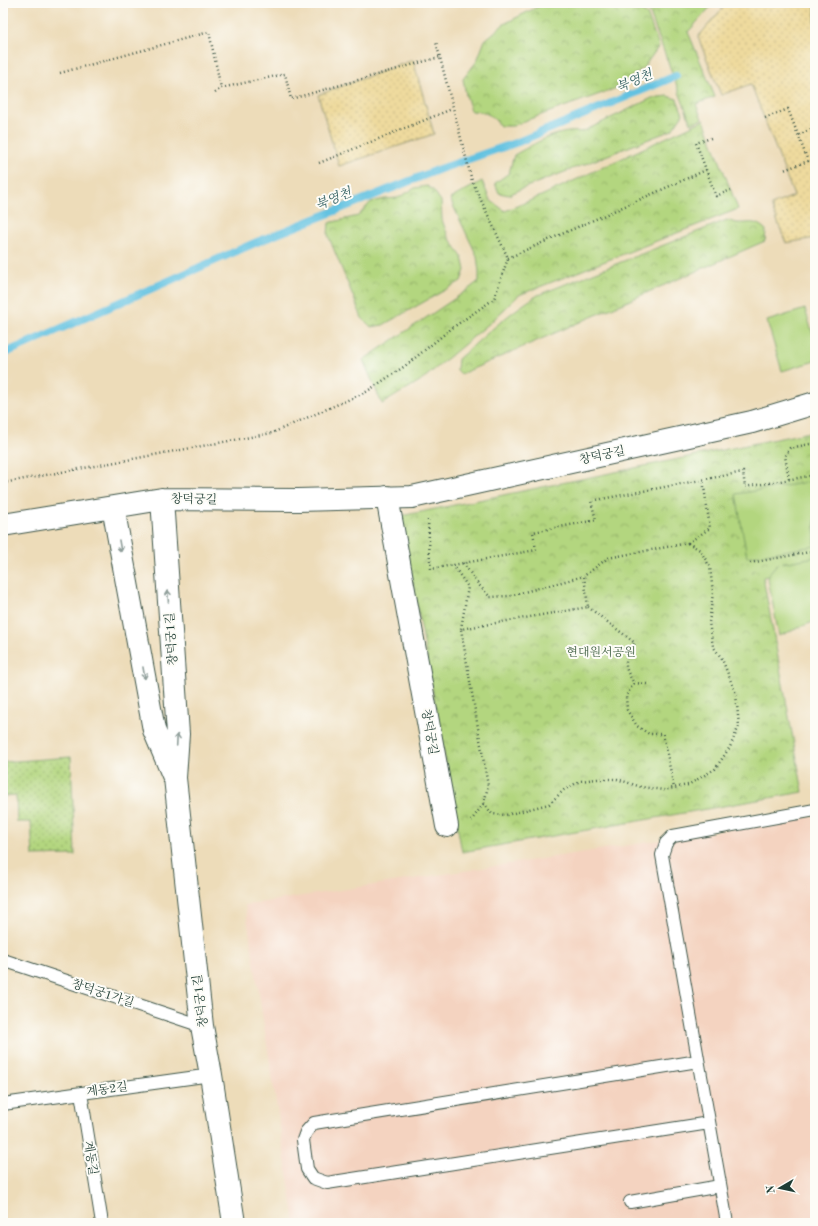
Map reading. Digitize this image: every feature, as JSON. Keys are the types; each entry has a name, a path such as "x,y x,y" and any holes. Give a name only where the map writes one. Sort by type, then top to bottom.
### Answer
{"street":[{"name":"창덕궁길","path":"3,525 162,499 298,500 412,497 752,422 815,403"},
{"name":"창덕궁길","path":"387,498 447,826"},
{"name":"창덕궁1길","path":"162,499 178,734 175,778 202,1026 212,1075 234,1223"},
{"name":"창덕궁1길","path":"113,507 154,730 175,778"}],"lane":[{"path":"727,1223 662,855 666,843 673,836 815,810"},
{"name":"창덕궁1가길","path":"3,960 202,1026"},
{"path":"698,1061 314,1123 306,1132 303,1140 307,1169 313,1178 326,1183 709,1123"},
{"name":"계동2길","path":"3,1104 212,1075"},
{"name":"계동길","path":"81,1093 102,1223"},
{"path":"630,1202 720,1186"}],"path":[{"path":"60,73 209,32 221,88"},
{"path":"3,483 272,433 366,392 405,366 452,328 494,299 508,258 472,181 452,109 436,42"},
{"path":"214,93 221,88 285,74 291,99 440,57"},
{"path":"319,163 452,109"},
{"path":"765,118 788,109 808,161 784,170"},
{"path":"798,135 815,127"},
{"path":"711,138 696,143 716,196 731,190"},
{"path":"508,258 706,170"},
{"path":"789,479 785,456 790,448 815,443"},
{"path":"427,493 430,560 432,569 536,550 533,532 596,520 591,501 743,472 745,487 815,475"},
{"path":"463,563 490,597 509,596 584,576 608,558 688,543 710,528 703,480"},
{"path":"453,565 468,587 461,629 488,786 484,803 492,814 506,815 549,804 564,790 580,781 597,778 617,779 641,787 664,790 688,785 715,769 730,747 739,726 736,694 722,659 713,646 709,623 714,593 710,567 700,550 688,543"},
{"path":"750,563 815,550"},
{"path":"584,576 588,607 635,643 626,658 626,671 634,683"},
{"path":"461,629 588,607"},
{"path":"634,683 626,696 627,710 637,726 649,734 663,734 674,788"},
{"path":"634,683 647,684"}],"shaded area":[{"path":"815,816 815,1223 295,1223 245,905"}],"green space":[{"path":"545,3 623,3 647,14 659,46 643,68 614,89 513,126 500,126 488,114 471,111 463,79 477,61 485,40 504,24"},
{"path":"646,3 714,3 688,32 715,97 696,104 702,119 691,124"},
{"path":"667,96 677,99 683,114 672,130 509,195 499,193 495,183 509,173 514,155 547,138 564,133 582,132 652,98"},
{"path":"704,120 738,209 519,295 491,322 423,379 382,404 363,360 479,281 477,256 450,199 482,181 490,200 505,211 541,196"},
{"path":"427,186 433,190 441,201 442,220 448,236 462,257 465,270 461,281 383,325 371,327 362,318 328,235 329,223 358,216 371,202 398,198 415,188"},
{"path":"727,220 736,223 758,224 766,230 765,241 461,374 457,370 458,359 507,317 538,295"},
{"path":"805,309 815,341 815,361 782,371 767,321"},
{"name":"현대원서공원","path":"815,431 815,568 763,577 803,792 462,852 401,516"},
{"path":"815,481 815,546 747,557 736,494"},
{"path":"815,557 815,621 779,636 768,579 770,572 777,564"},
{"path":"71,757 75,855 33,856 31,822 17,822 16,795 3,796 3,762"}],"sand":[{"path":"727,3 815,3 815,238 786,243 771,205 794,196 751,84 721,95 698,37"},
{"path":"413,60 434,134 339,166 318,95"}],"waterway":[{"name":"북영천","path":"3,354 257,242 440,169 518,142 676,76"}]}
